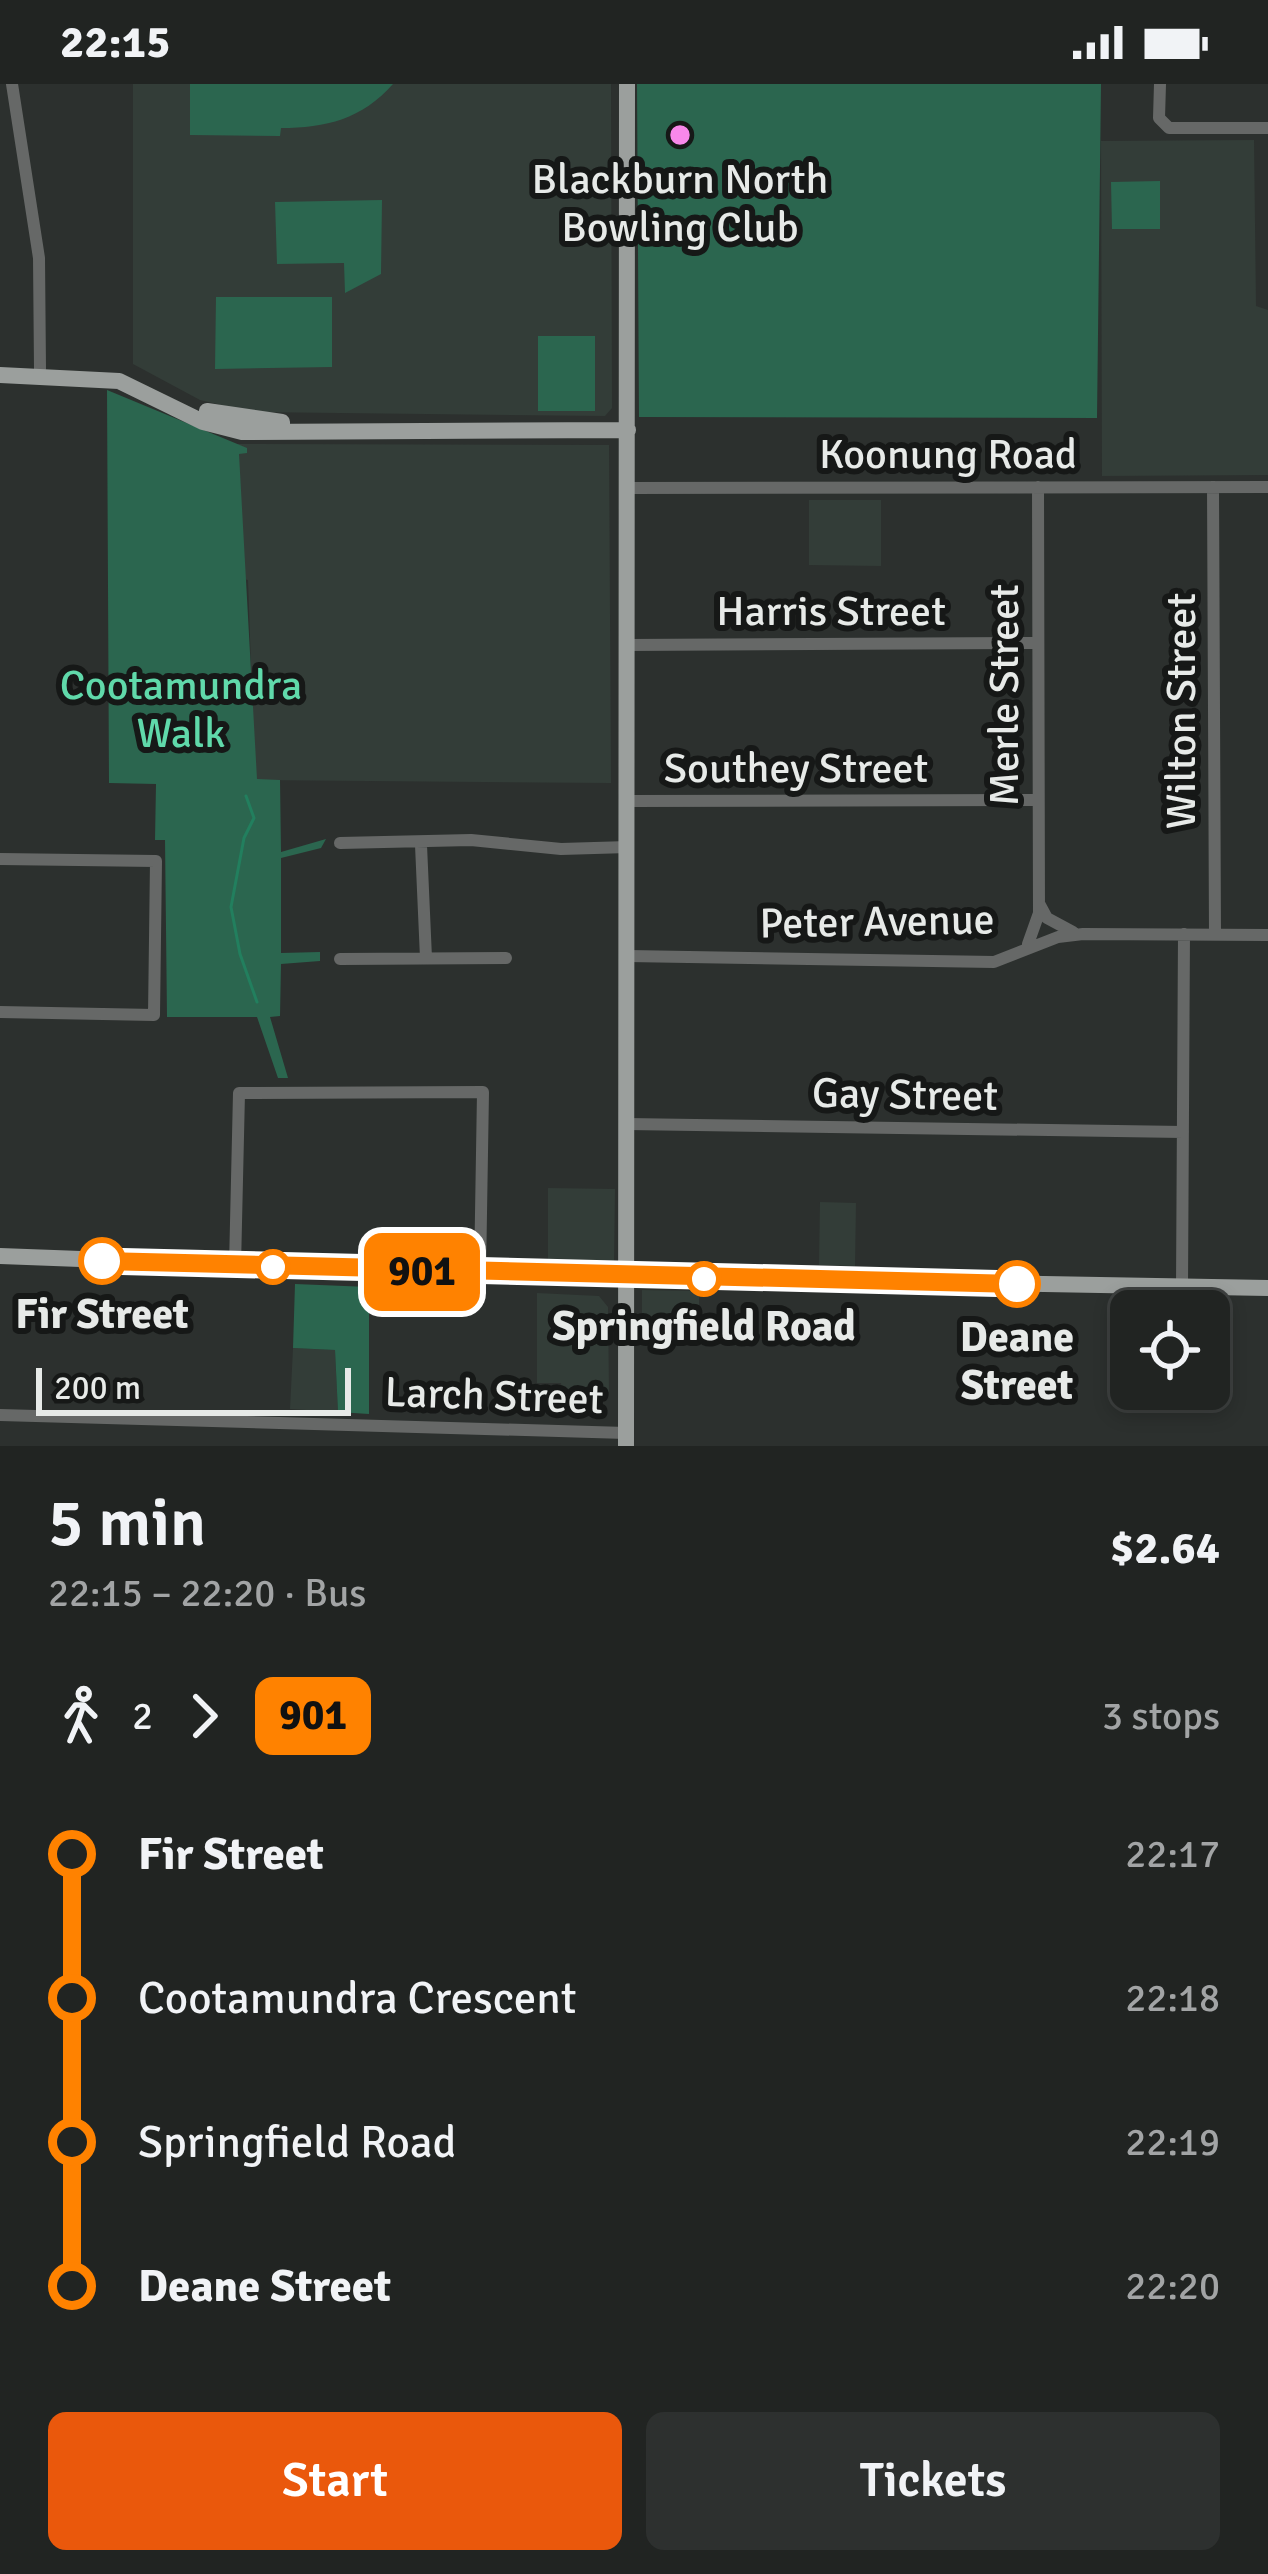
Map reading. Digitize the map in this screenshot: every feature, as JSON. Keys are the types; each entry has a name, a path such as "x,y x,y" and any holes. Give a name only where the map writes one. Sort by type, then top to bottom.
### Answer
{"main road":[{"path":"626,1439 627,84"},
{"path":"8,372 111,374 221,416 329,427 628,430"},
{"path":"0,1256 480,1274 1268,1288"}],"street":[{"path":"12,84 39,258 40,373"},
{"path":"1160,84 1160,118 1169,128 1268,128"},
{"name":"Merle Street","path":"1023,950 1035,936 1039,904 1038,487"},
{"name":"Wilton Street","path":"1213,487 1215,934"},
{"name":"Koonung Road","path":"628,488 1268,487"},
{"name":"Harris Street","path":"628,645 1036,643"},
{"name":"Southey Street","path":"628,801 1036,800"},
{"path":"340,843 421,845 471,840 561,849 628,848"},
{"path":"421,845 426,958"},
{"path":"0,860 156,861 154,1015 0,1012"},
{"path":"1039,904 1058,927 1083,934"},
{"name":"Peter Avenue","path":"628,956 994,962 1083,934 1268,935"},
{"path":"1182,1287 1184,934"},
{"path":"340,959 506,958"},
{"path":"235,1266 239,1093 483,1092 480,1274"},
{"name":"Gay Street","path":"627,1124 1183,1132"},
{"name":"Larch Street","path":"0,1415 626,1439"}],"shaded area":[{"path":"133,84 611,84 612,408 605,416 251,412 200,400 133,364"},
{"path":"1254,140 1256,306 1268,310 1268,475 1102,476 1101,141"},
{"path":"235,444 609,445 611,783 255,780 248,580 243,579"},
{"path":"809,500 881,500 881,566 809,565"},
{"path":"548,1188 615,1189 614,1262 548,1261"},
{"path":"820,1202 856,1203 855,1266 819,1265"},
{"path":"642,1290 699,1291 699,1321 642,1320"},
{"path":"537,1293 599,1296 608,1307 609,1392 562,1391 561,1383 537,1383"},
{"path":"293,1348 335,1350 338,1412 290,1409"}],"green space":[{"path":"190,84 393,84 356,113 313,126 281,128 280,136 190,135"},
{"path":"637,84 1101,84 1097,418 639,417"},
{"path":"1160,181 1160,229 1112,229 1111,182"},
{"path":"382,200 381,274 345,293 344,263 277,264 275,202"},
{"path":"216,297 332,297 332,367 215,369"},
{"path":"538,336 595,336 595,411 538,411"},
{"name":"Cootamundra Walk","path":"107,390 247,448 247,453 239,454 257,779 280,780 281,852 326,839 321,848 281,858 281,953 320,952 320,961 281,964 280,1016 270,1017 288,1078 278,1078 257,1017 167,1017 165,840 155,840 156,784 109,783"},
{"path":"295,1284 369,1287 369,1414 338,1412 335,1350 293,1348"}],"waterway":[{"path":"246,796 254,818 244,838 231,907 240,954 257,1002"}],"bus line":[{"name":"901","path":"102,1261 1017,1284"}],"place":[{"name":"Blackburn North Bowling Club","path":"680,135"},
{"name":"Fir Street","path":"102,1261"},
{"name":"Springfield Road","path":"704,1279"},
{"name":"Deane Street","path":"1017,1284"}]}
